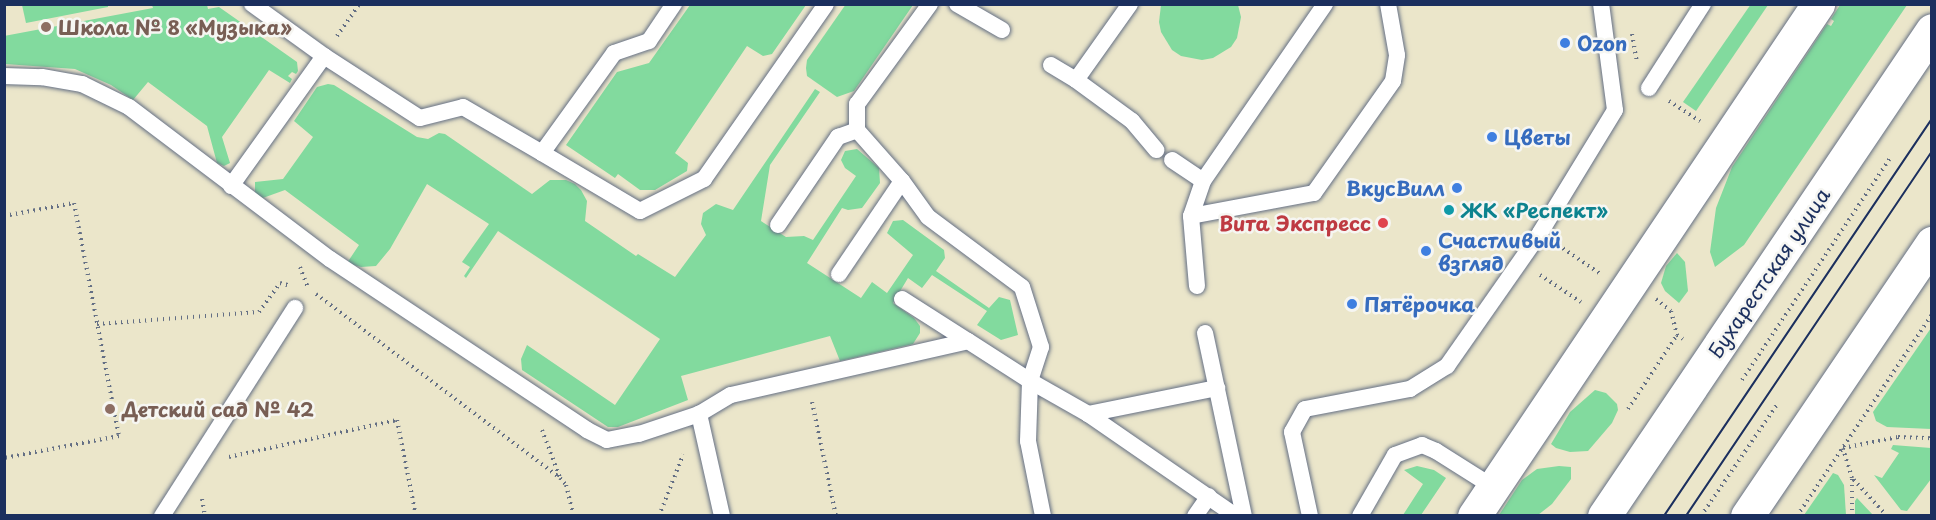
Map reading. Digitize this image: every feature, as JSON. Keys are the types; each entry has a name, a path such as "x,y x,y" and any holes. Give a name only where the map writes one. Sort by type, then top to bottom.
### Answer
{"main road":[{"path":"1474,516 1818,4"},
{"name":"Бухарестская улица","path":"1604,516 1932,30"},
{"path":"1747,516 1932,243"}],"lane":[{"path":"252,4 324,56 420,118 463,107 640,211 704,179 826,4"},
{"path":"542,153 614,53 649,41 674,4"},
{"path":"930,4 857,104 857,130 902,182 928,217 1022,287 1041,347 1030,381 1028,441 1043,516"},
{"path":"957,4 1002,30"},
{"path":"1076,80 1130,4"},
{"path":"1197,286 1191,216 1203,181 1325,4"},
{"path":"1191,216 1314,193 1394,81 1397,55 1388,4"},
{"path":"1310,516 1292,432 1305,409 1410,388 1447,366 1540,233 1615,110 1601,4"},
{"path":"1644,81 1703,4"},
{"path":"231,186 324,56"},
{"path":"1051,65 1076,80 1132,121 1156,150"},
{"path":"4,76 42,77 82,84 129,107 330,259 587,430 607,440 639,435 699,414 731,395 806,376 968,341"},
{"path":"778,225 838,137 857,130"},
{"path":"1172,160 1203,181"},
{"path":"839,274 902,182"},
{"path":"902,299 1030,381 1088,414 1236,516"},
{"path":"162,516 295,308"},
{"path":"1204,333 1244,516"},
{"path":"1088,414 1216,388"},
{"path":"699,414 722,516"},
{"path":"1360,516 1395,455 1422,445 1436,451 1493,488"},
{"path":"1195,516 1209,496"}],"path":[{"path":"324,56 359,4"},
{"path":"1631,28 1644,81 1704,123"},
{"path":"1742,380 1891,157"},
{"path":"4,216 74,203 119,436 4,458"},
{"path":"1560,246 1607,278"},
{"path":"299,266 308,289 560,478 566,485 574,516"},
{"path":"1540,275 1582,303"},
{"path":"97,324 259,312 274,292"},
{"path":"1647,299 1654,297 1671,311 1677,335 1683,339"},
{"path":"1797,516 1932,314"},
{"path":"1628,409 1677,335"},
{"path":"806,376 836,516"},
{"path":"527,389 560,478"},
{"path":"1701,516 1778,403"},
{"path":"659,516 699,414"},
{"path":"206,516 194,465 397,420 416,516"},
{"path":"1843,447 1898,437 1932,438"},
{"path":"1843,447 1852,478 1852,516"},
{"path":"1852,478 1887,516"},
{"path":"573,510 579,516"}],"green space":[{"path":"846,4 913,5 854,91 837,97 807,76 806,68 807,60"},
{"path":"1751,4 1768,5 1696,111 1683,102"},
{"path":"22,5 108,5 108,7 26,23"},
{"path":"152,5 207,5 208,9 219,7 297,62 298,71 288,76 292,79 290,83 269,70 222,137 230,163 224,166 217,163 207,126 148,82 133,100 111,85 75,69 5,64 4,36 153,8"},
{"path":"690,5 806,5 772,54 763,56 747,46 675,153 688,163 687,171 655,190 640,190 618,174 615,178 566,145 617,72 649,63"},
{"path":"1161,5 1238,5 1241,17 1237,38 1231,47 1213,58 1202,60 1181,56 1172,50 1161,32 1159,22"},
{"path":"1840,5 1907,5 1744,245 1715,267 1710,252 1716,208 1732,167 1827,24 1831,26 1834,21 1831,19"},
{"path":"334,85 417,137 428,139 439,133 445,134 532,194 550,180 566,180 575,184 587,201 585,221 636,256 638,254 675,277 706,235 701,224 703,213 716,204 733,210 815,89 820,92 770,165 761,221 786,237 804,236 813,240 856,176 845,168 841,160 845,151 857,149 879,168 880,183 862,208 848,210 842,208 807,263 861,298 872,282 887,293 913,255 887,233 893,221 903,220 944,250 945,258 936,271 989,308 999,297 1010,300 1018,335 1001,340 977,325 987,311 932,275 922,288 908,278 893,303 914,318 920,326 920,333 913,344 840,361 830,336 681,376 688,400 618,427 608,427 522,370 521,359 527,345 615,405 660,339 498,231 466,278 464,276 470,267 462,262 489,224 427,184 390,249 376,266 361,267 347,263 359,245 285,190 260,199 255,192 255,182 283,179 313,137 294,121 317,87"},
{"path":"1677,253 1685,262 1688,291 1679,303 1665,291 1661,283 1666,266"},
{"path":"1931,328 1931,429 1887,427 1876,421 1873,412"},
{"path":"1595,390 1606,393 1617,404 1618,410 1612,423 1588,451 1570,452 1556,448 1551,444 1570,412"},
{"path":"1893,445 1931,448 1931,479 1907,511 1901,510 1874,475 1882,478 1899,453 1891,449"},
{"path":"1417,466 1434,470 1446,478 1421,515 1403,515 1423,484 1404,470"},
{"path":"1571,467 1571,479 1552,504 1538,515 1499,515 1522,480 1537,469"},
{"path":"1833,473 1838,475 1844,485 1846,515 1804,515"},
{"path":"1857,498 1873,515 1855,515"}],"tram line":[{"path":"1664,516 1932,119"},
{"path":"1686,516 1932,151"}],"place":[{"name":"Школа № 8 «Музыка»","path":"46,27"},
{"name":"Ozon","path":"1565,43"},
{"name":"Цветы","path":"1492,137"},
{"name":"ВкусВилл","path":"1457,188"},
{"name":"ЖК «Респект»","path":"1449,210"},
{"name":"Вита Экспресс","path":"1383,223"},
{"name":"Счастливый взгляд","path":"1426,251"},
{"name":"Пятёрочка","path":"1352,304"},
{"name":"Детский сад № 42","path":"110,409"}]}
